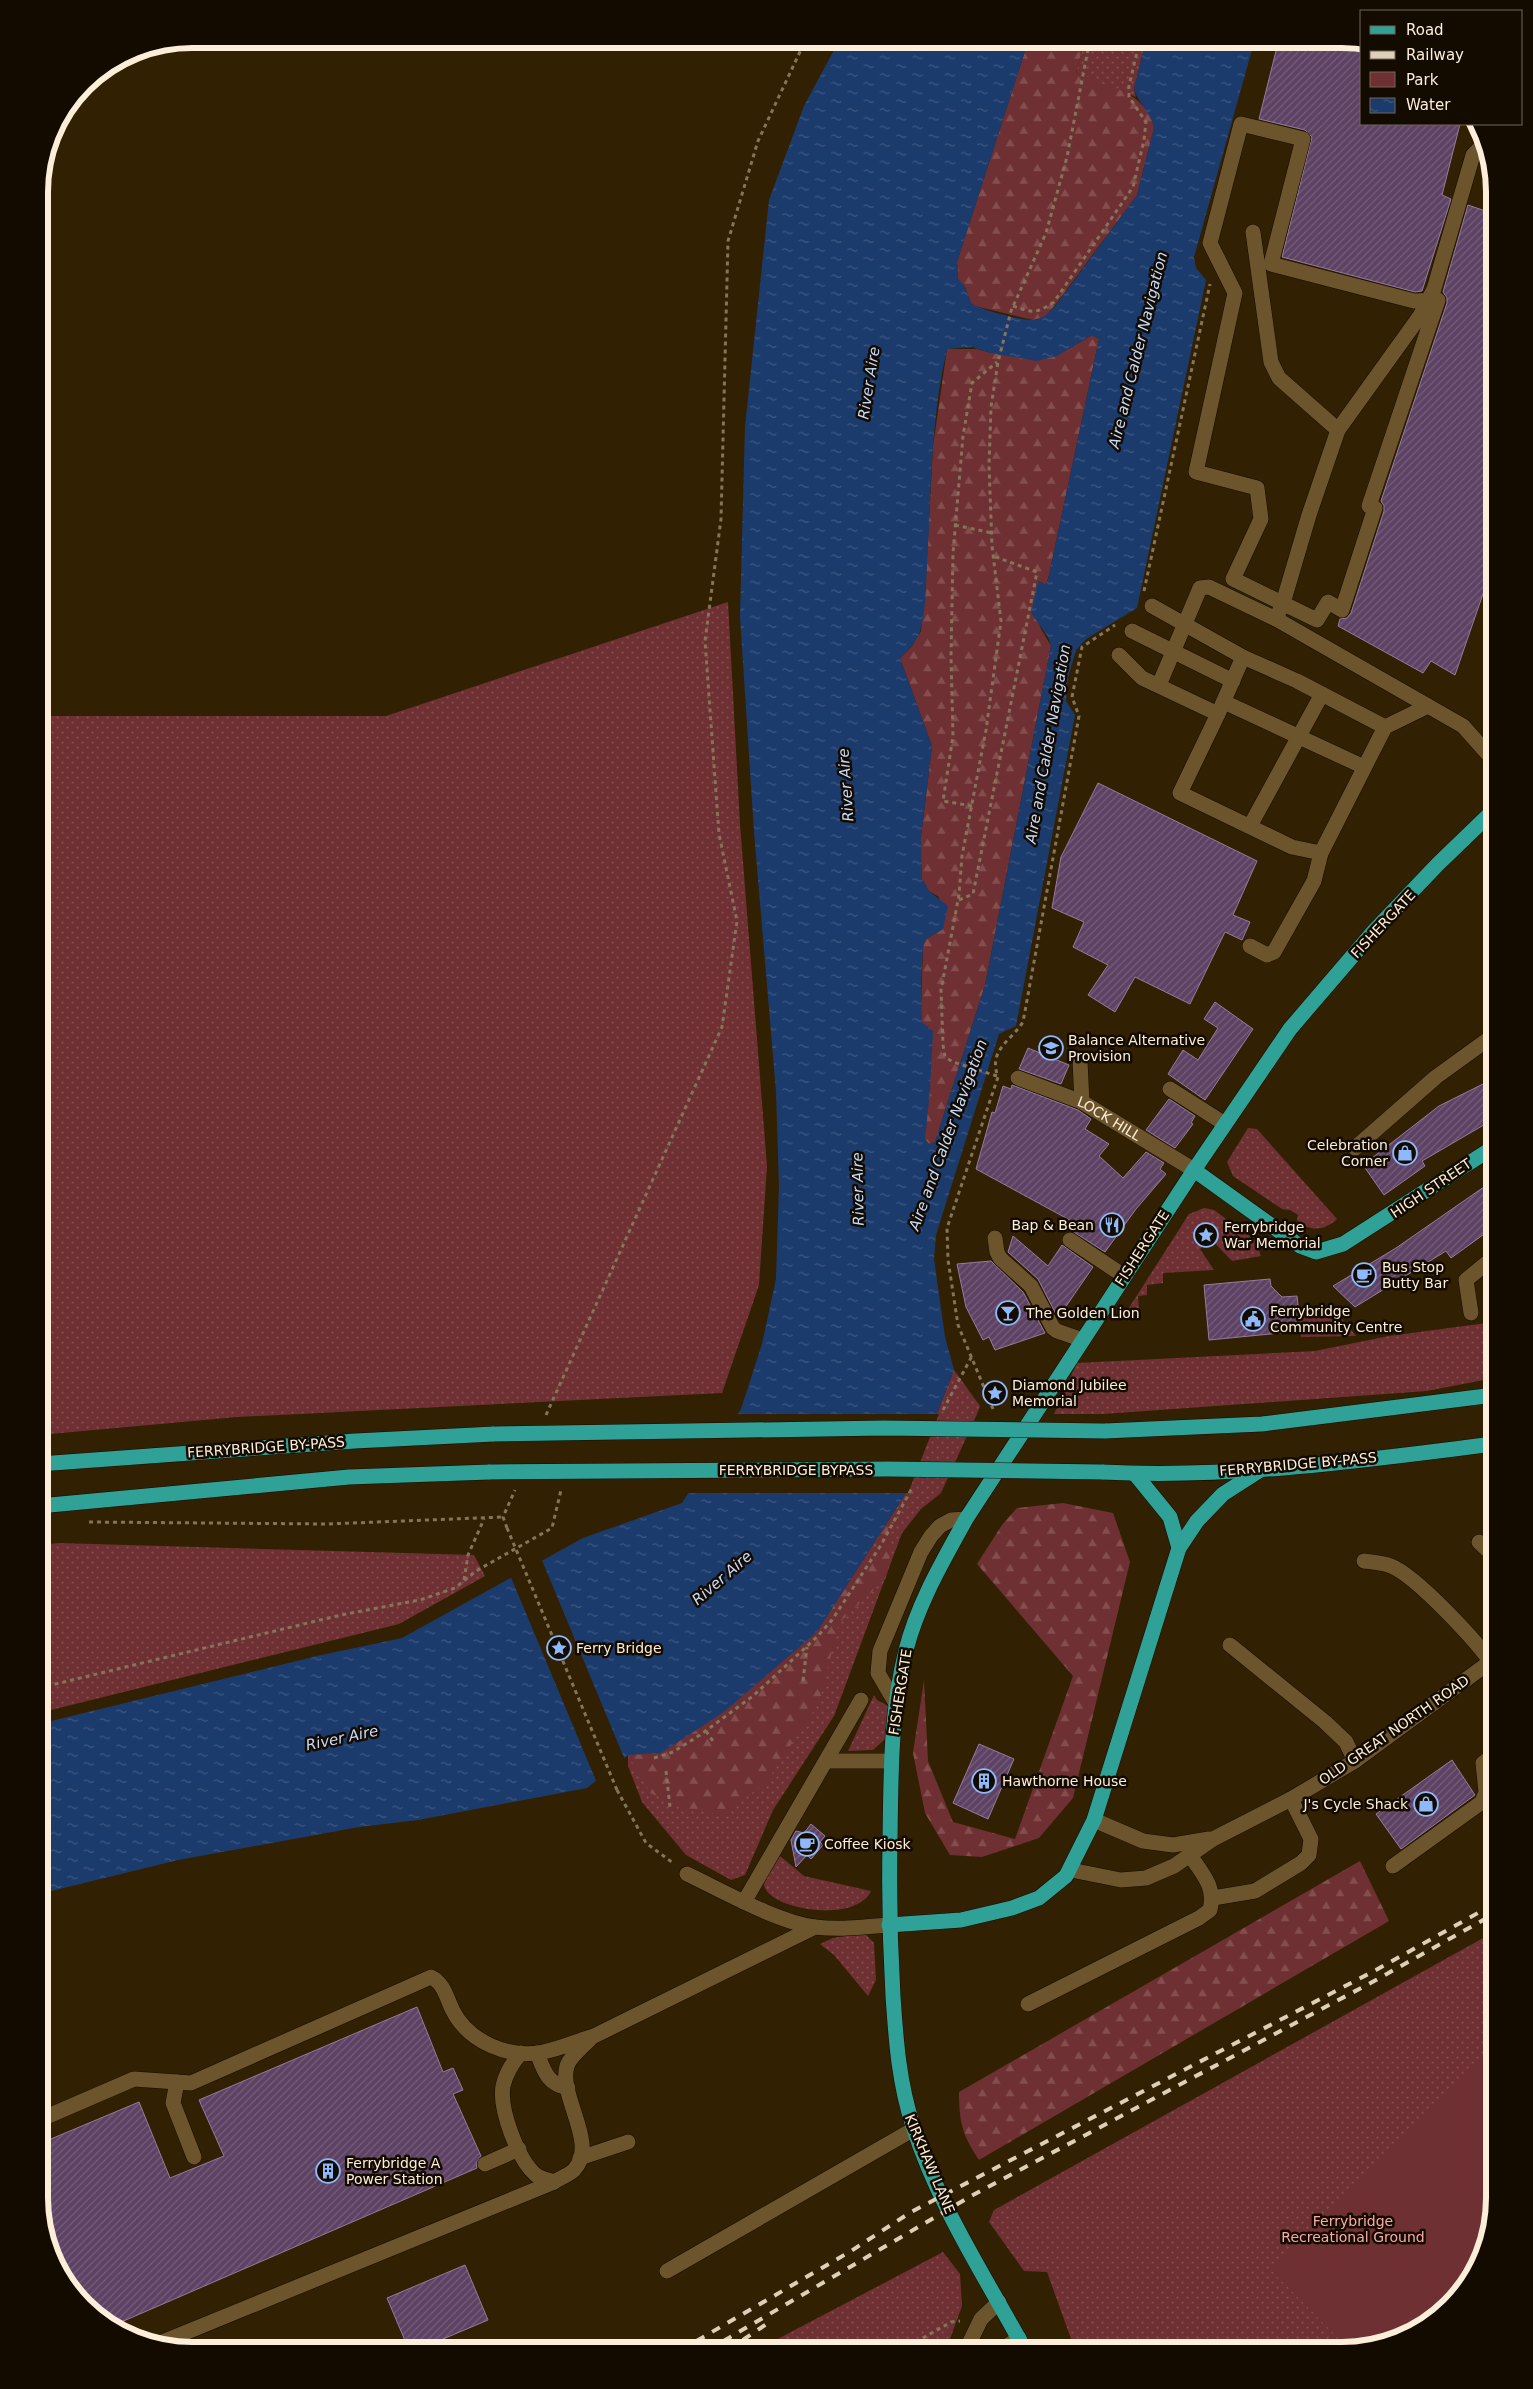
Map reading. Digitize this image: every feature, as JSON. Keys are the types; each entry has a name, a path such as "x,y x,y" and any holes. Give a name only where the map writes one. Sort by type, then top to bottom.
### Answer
{"main road":[{"name":"FISHERGATE","path":"889,1925 891,1761 896,1702 900,1673 913,1625 934,1576 966,1519 1124,1276 1290,1029 1374,932 1438,864 1486,818"},
{"name":"HIGH STREET","path":"1194,1170 1300,1246 1316,1252 1343,1244 1368,1230 1486,1152"},
{"name":"FERRYBRIDGE BY-PASS","path":"48,1463 355,1441 494,1434 884,1428 1105,1431 1262,1424 1486,1396"},
{"name":"FERRYBRIDGE BY-PASS","path":"1102,1472 1135,1474 1262,1469 1486,1445"},
{"name":"FERRYBRIDGE BYPASS","path":"48,1505 349,1477 490,1472 888,1469 1102,1472"},
{"path":"889,1925 961,1920 1012,1908 1039,1898 1071,1870 1094,1820 1179,1548 1197,1521 1223,1494 1262,1469"},
{"path":"1135,1474 1170,1517 1179,1548"},
{"name":"KIRKHAW LANE","path":"889,1925 897,2052 901,2082 914,2130 936,2184 1021,2342"}],"street":[{"path":"1241,124 1303,139 1271,264 1414,301 1427,300 1438,300 1369,506 1375,508 1342,610 1328,602 1317,620 1233,578 1261,519 1257,488 1196,472 1235,293 1210,243 1241,124"},
{"path":"1276,619 1283,603 1309,515 1338,430 1420,316 1434,290 1473,154 1479,148"},
{"path":"1252,232 1271,362 1279,378 1338,430"},
{"path":"1159,686 1197,591 1209,586 1276,619 1463,726 1486,752"},
{"path":"1152,606 1243,657 1385,726"},
{"path":"1132,631 1233,681"},
{"path":"1119,655 1142,678 1159,686 1298,736 1364,767"},
{"path":"1243,657 1180,793 1292,846 1321,853"},
{"path":"1250,826 1322,694"},
{"path":"1250,946 1267,955 1274,952 1314,881 1321,853 1385,726 1428,706"},
{"path":"1355,1148 1436,1077 1486,1041"},
{"path":"1080,1061 1082,1102"},
{"name":"LOCK HILL","path":"1018,1078 1082,1102 1194,1170"},
{"path":"1170,1090 1225,1124"},
{"path":"994,1238 997,1252 1031,1286 1049,1323 1057,1331 1083,1340"},
{"path":"1070,1240 1124,1276"},
{"path":"1471,1314 1466,1280 1486,1264"},
{"path":"896,1702 878,1673 880,1651 921,1552 931,1536 940,1526 951,1520 966,1519"},
{"path":"1479,1542 1486,1549"},
{"path":"1364,1561 1391,1566 1414,1582 1486,1654"},
{"path":"1230,1645 1325,1722 1346,1742 1355,1761"},
{"name":"OLD GREAT NORTH ROAD","path":"1071,1870 1121,1880 1146,1878 1174,1866 1213,1839 1291,1799 1355,1761 1486,1668"},
{"path":"744,1902 862,1700"},
{"path":"826,1761 891,1761"},
{"path":"1393,1866 1482,1802 1486,1792 1484,1764 1486,1762"},
{"path":"1213,1898 1255,1891 1309,1855 1311,1839 1291,1799"},
{"name":"OLD GREAT NORTH ROAD","path":"1094,1820 1143,1841 1173,1845 1213,1839"},
{"path":"1028,2004 1198,1918 1210,1910 1213,1898 1208,1881 1190,1855"},
{"path":"687,1874 744,1902 794,1922 815,1927 846,1928 889,1925"},
{"path":"48,2116 134,2079 191,2083 431,1977 440,1984 454,2014 481,2042 498,2049 521,2053 537,2053 592,2037 815,1927"},
{"path":"168,2340 554,2182 574,2170 580,2158 583,2143 568,2088 566,2078 567,2064 592,2037"},
{"path":"521,2053 510,2066 503,2088 505,2113 527,2164 538,2176 554,2182"},
{"path":"537,2053 546,2076 557,2086 568,2088"},
{"path":"177,2082 174,2103 194,2157"},
{"path":"667,2271 914,2130"},
{"path":"580,2158 628,2142"},
{"path":"485,2164 519,2149"},
{"path":"970,2342 981,2319 999,2302"}],"path":[{"path":"544,1421 722,1027 737,921 719,834 705,641 721,519 728,242 758,141 802,48"},
{"path":"993,1075 953,1062 945,1056 941,990 958,900 962,856 986,730 1001,622 992,533 989,466 991,407 998,362 1010,310 1046,233 1067,158 1088,48"},
{"path":"1013,306 1031,312 1039,312 1054,302 1133,187 1144,140 1146,122 1129,97 1129,86 1138,48"},
{"path":"972,806 943,801 953,736 951,656 955,525 963,436 972,383 998,362"},
{"path":"955,525 992,533"},
{"path":"958,900 972,894 1037,572 994,556"},
{"path":"993,1409 958,1325 948,1260 947,1228 998,1077"},
{"path":"940,1416 972,1356"},
{"path":"654,1758 673,1752 706,1731 753,1696 807,1647 832,1620 876,1552 908,1497 915,1479"},
{"path":"48,1686 341,1615 420,1600 455,1588 476,1571 552,1528 563,1481"},
{"path":"517,1483 503,1517 617,1790 646,1843 687,1874"},
{"path":"87,1522 327,1524 503,1517"},
{"path":"464,1581 468,1554 484,1519"},
{"path":"803,1681 807,1647"},
{"path":"706,1731 715,1744"},
{"path":"666,1771 670,1807"},
{"path":"917,2342 951,2322 981,2319"}],"green space":[{"path":"1026,48 1083,48 1076,73 1112,86 1135,98 1144,106 1150,116 1154,128 1137,195 1045,317 1033,320 975,306 971,303 965,287 958,279 957,262"},
{"path":"1083,48 1144,48 1134,89 1136,97 1076,73"},
{"path":"1092,335 1099,339 1049,575 1046,585 1038,581 1040,627 1051,646 985,985 935,1142 929,1144 925,1140 921,1008 923,946 926,939 943,929 939,897 929,891 922,879 921,837 932,746 900,658 912,646 921,631 925,596 933,446 947,349 977,349 991,353 1072,347"},
{"path":"728,602 740,824 767,1166 759,1285 722,1393 237,1417 48,1434 48,716 386,716"},
{"path":"1248,1128 1257,1129 1337,1219 1322,1228 1307,1227 1297,1220 1298,1215 1290,1210 1282,1209 1233,1176 1227,1162"},
{"path":"1204,1208 1214,1210 1256,1241 1261,1256 1232,1261 1212,1240 1200,1249 1214,1270 1163,1273 1163,1283 1147,1285 1147,1295 1138,1296 1139,1310 1127,1311 1189,1214"},
{"path":"1298,1306 1320,1307 1332,1310 1356,1336 1301,1337"},
{"path":"1486,1323 1486,1380 1427,1391 1103,1414 1054,1414 1077,1363 1315,1351 1389,1336"},
{"path":"954,1370 980,1406 977,1414 941,1493 921,1509 902,1533 834,1716 773,1810 745,1875 731,1880 686,1855 642,1802 628,1766 628,1755 817,1632 906,1493"},
{"path":"1063,1503 1113,1513 1130,1562 1073,1798 1039,1838 982,1857 950,1855 925,1813 913,1753 924,1680 928,1761 953,1822 1015,1839 1073,1676 977,1564 1002,1525 1017,1508"},
{"path":"887,1525 892,1546 886,1578 839,1623 819,1703 766,1782 723,1815 684,1808 650,1793 628,1755 661,1753 724,1712 816,1632"},
{"path":"48,1544 474,1555 485,1576 399,1624 48,1711"},
{"path":"874,1695 877,1700 888,1706 885,1739 873,1750 848,1751"},
{"path":"780,1856 804,1876 871,1891 862,1902 847,1908 829,1910 810,1909 791,1905 776,1899 767,1891 764,1881 768,1871"},
{"path":"1360,1861 1389,1921 979,2160 965,2135 960,2111 959,2092"},
{"path":"859,1934 866,1935 874,1943 876,1980 868,1996 834,1955 820,1944 833,1938"},
{"name":"Ferrybridge Recreational Ground","path":"1486,1936 1486,2198 1481,2235 1475,2253 1456,2285 1429,2312 1414,2322 1397,2331 1379,2337 1342,2342 1072,2342 1047,2272 1024,2271 989,2222 994,2210"},
{"name":"Ferrybridge Recreational Ground","path":"1486,2057 1486,2198 1481,2235 1475,2253 1466,2270 1443,2299 1429,2312 1397,2331 1379,2337 1342,2342 1270,2269"},
{"path":"943,2252 960,2274 962,2306 949,2342 773,2342"}],"water":[{"path":"835,48 1026,48 957,262 958,279 965,287 971,303 983,309 1021,319 1039,319 1056,305 1137,195 1154,128 1151,118 1134,89 1144,48 1252,48 1194,257 1196,268 1206,280 1137,608 1086,639 1076,650 1068,678 1066,701 1075,715 1016,1026 999,1034 936,1235 934,1259 945,1337 954,1370 906,1493 817,1632 724,1712 661,1753 628,1755 587,1788 418,1820 359,1827 178,1860 48,1892 48,1722 317,1656 402,1638 583,1538 682,1503 741,1409 762,1344 776,1279 779,1186 776,1091 754,832 740,616 745,427 769,200 804,106","holes":["1092,335 1099,339 1046,585 1038,581 1031,613 1048,637 1051,646 985,985 935,1142 929,1144 925,1140 933,1031 922,1022 923,946 926,939 943,929 948,906 929,891 922,879 921,837 932,746 900,658 917,639 924,613 935,422 947,349 972,347 991,353 1037,361 1057,356"]}],"pier":[{"path":"735,1414 939,1414 908,1493 686,1493"},
{"name":"Ferry Bridge","path":"541,1558 625,1760 597,1783 510,1575"}],"building":[{"path":"1277,48 1351,48 1360,49 1360,125 1460,125 1442,195 1451,199 1422,291 1415,292 1282,257 1312,137 1305,130 1259,119"},
{"path":"1468,205 1486,211 1486,585 1455,675 1431,661 1423,673 1338,626 1340,619 1347,618 1351,613 1384,511 1381,501 1447,303 1447,298 1443,292"},
{"path":"1098,783 1257,861 1233,915 1250,922 1242,940 1225,932 1190,1004 1135,977 1115,1012 1088,995 1108,965 1073,947 1084,922 1052,908 1061,857"},
{"path":"1215,1002 1253,1029 1205,1100 1168,1074 1183,1050 1198,1060 1218,1028 1204,1019"},
{"path":"1028,1048 1069,1065 1061,1084 1019,1069"},
{"path":"1485,1083 1486,1085 1486,1124 1422,1161 1425,1166 1384,1195 1363,1165 1439,1106"},
{"path":"1012,1085 1078,1110 1091,1119 1085,1129 1109,1144 1099,1156 1123,1178 1146,1152 1164,1163 1160,1169 1166,1174 1136,1209 1105,1252 1072,1231 1077,1224 976,1169 992,1112 995,1113 1003,1086 1011,1089"},
{"path":"1169,1099 1195,1116 1191,1123 1193,1124 1175,1148 1146,1130"},
{"path":"1486,1186 1486,1233 1451,1258 1446,1251 1355,1307 1333,1286 1396,1248"},
{"path":"1013,1236 1048,1266 1062,1245 1093,1267 1058,1318 1038,1279 1008,1252"},
{"name":"The Golden Lion","path":"991,1261 1023,1292 1045,1333 995,1350 989,1337 983,1340 966,1307 957,1264"},
{"name":"Ferrybridge Community Centre","path":"1270,1279 1271,1286 1282,1297 1297,1296 1301,1331 1209,1340 1204,1285"},
{"name":"Hawthorne House","path":"979,1744 1014,1759 988,1819 953,1803"},
{"name":"J's Cycle Shack","path":"1452,1760 1475,1795 1401,1849 1376,1814"},
{"name":"Coffee Kiosk","path":"811,1824 825,1836 820,1842 823,1845 811,1859 807,1855 796,1867 791,1840 796,1831 804,1833"},
{"name":"Ferrybridge A Power Station","path":"417,2007 443,2072 453,2068 463,2090 453,2094 481,2156 476,2163 477,2168 120,2322 96,2306 77,2285 58,2253 52,2235 49,2216 48,2140 139,2102 170,2178 224,2156 199,2100"},
{"path":"465,2265 488,2320 438,2341 405,2341 387,2298"}],"railway":[{"path":"696,2341 851,2251 911,2212 1376,1970 1486,1908"},
{"path":"723,2341 973,2195 1376,1980 1486,1918"},
{"path":"741,2341 771,2321"}],"place":[{"name":"Balance Alternative Provision","path":"1051,1048"},
{"name":"Celebration Corner","path":"1405,1153"},
{"name":"Bap & Bean","path":"1112,1225"},
{"name":"Ferrybridge War Memorial","path":"1206,1235"},
{"name":"Bus Stop Butty Bar","path":"1364,1275"},
{"name":"The Golden Lion","path":"1008,1313"},
{"name":"Ferrybridge Community Centre","path":"1253,1319"},
{"name":"Diamond Jubilee Memorial","path":"995,1393"},
{"name":"Ferry Bridge","path":"559,1648"},
{"name":"Hawthorne House","path":"984,1781"},
{"name":"J's Cycle Shack","path":"1426,1804"},
{"name":"Coffee Kiosk","path":"807,1844"},
{"name":"Ferrybridge A Power Station","path":"328,2171"}],"water label":[{"name":"Aire and Calder Navigation","path":"1138,350"},
{"name":"River Aire","path":"869,383"},
{"name":"Aire and Calder Navigation","path":"1048,744"},
{"name":"River Aire","path":"846,785"},
{"name":"Aire and Calder Navigation","path":"948,1135"},
{"name":"River Aire","path":"858,1189"},
{"name":"River Aire","path":"722,1578"},
{"name":"River Aire","path":"342,1738"}]}
